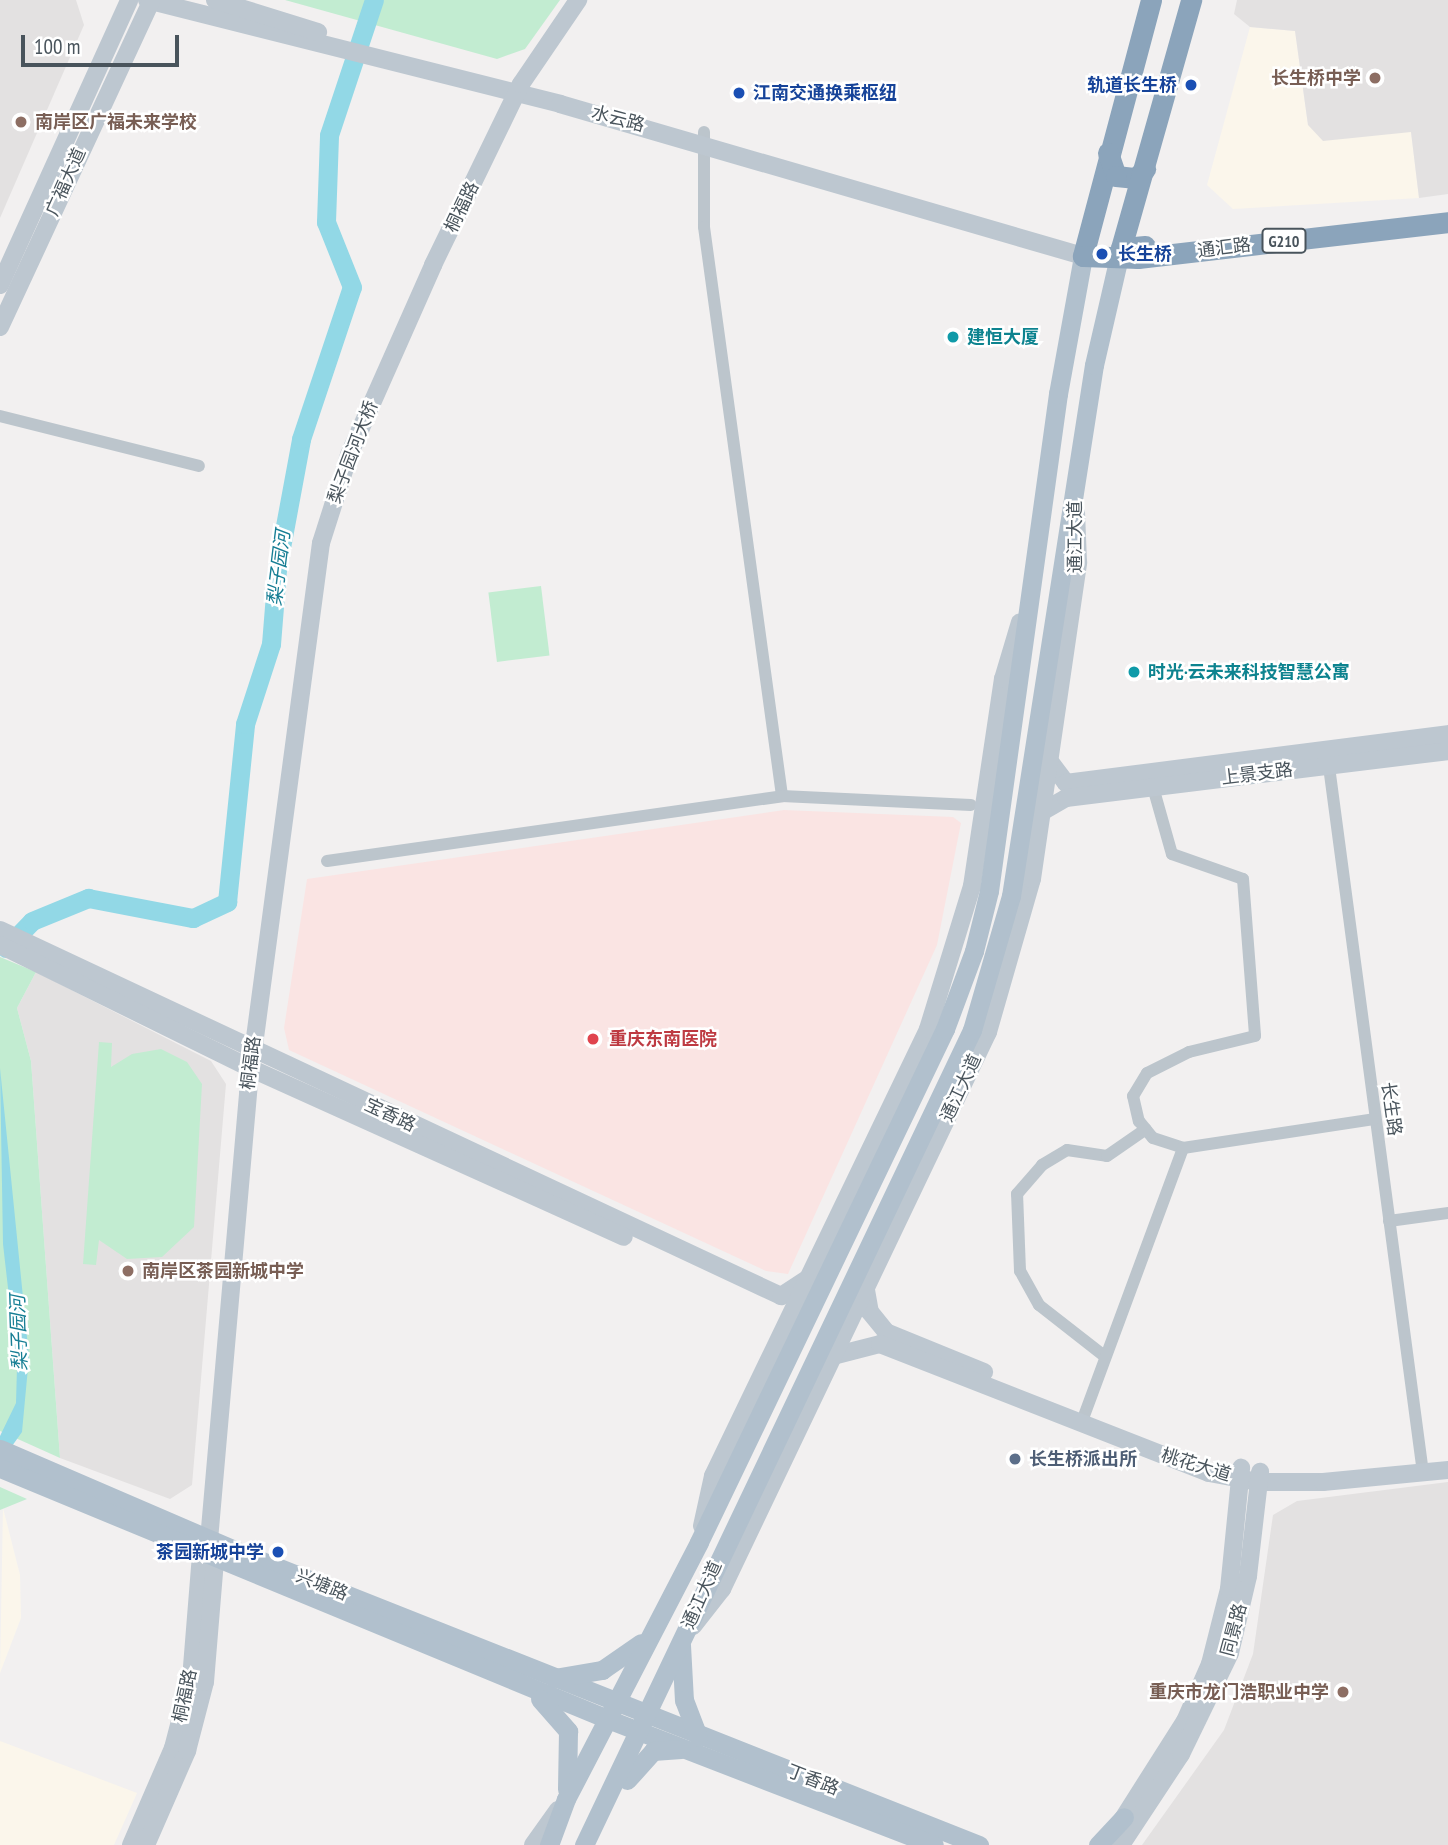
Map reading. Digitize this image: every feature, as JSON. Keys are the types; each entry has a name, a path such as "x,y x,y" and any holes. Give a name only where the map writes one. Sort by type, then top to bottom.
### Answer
{"highway":[{"name":"通江大道","path":"1084,250 1151,0"},
{"name":"通江大道","path":"1120,253 1191,0"},
{"path":"1108,153 1116,176 1136,178 1145,169"},
{"name":"通汇路","path":"1120,253 1448,211"},
{"name":"通汇路","path":"1084,250 1120,253 1448,222"}],"main road":[{"name":"通江大道","path":"549,1845 566,1798 613,1712 644,1640 699,1542 945,1029 974,951 989,891 1058,394 1084,250"},
{"name":"通江大道","path":"584,1844 972,1030 1008,909 1089,396 1120,253"},
{"path":"1058,394 1076,380 1089,396"},
{"path":"1042,696 1051,738"},
{"name":"兴塘路","path":"0,1449 37,1475 208,1551 516,1682 643,1723"},
{"name":"兴塘路","path":"0,1468 37,1475"},
{"name":"兴塘路","path":"208,1551 554,1678 613,1712"},
{"path":"554,1678 602,1670 644,1640"},
{"path":"584,1844 644,1757 663,1747 693,1742 685,1708 681,1643"},
{"path":"516,1682 564,1721 572,1751 566,1798"},
{"name":"丁香路","path":"643,1723 979,1845"},
{"name":"丁香路","path":"693,1742 934,1845"},
{"path":"1098,1845 1124,1817"}],"street":[{"name":"广福大道","path":"0,285 129,0"},
{"name":"广福大道","path":"0,327 150,0"},
{"name":"水云路","path":"150,0 314,36 412,63 524,89 704,138 1084,250"},
{"name":"水云路","path":"215,0 314,36"},
{"path":"524,89 578,0"},
{"path":"524,89 592,0"},
{"name":"桐福路","path":"407,320 524,89"},
{"path":"704,138 704,227 782,796"},
{"name":"梨子园河大桥","path":"313,589 334,497 407,320"},
{"path":"0,416 199,466"},
{"name":"通江大道","path":"681,1643 722,1589 988,1032 1014,954 1040,813 1078,562 1075,481"},
{"name":"桐福路","path":"131,1845 173,1748 191,1679 208,1551 251,1060 313,589"},
{"name":"通江大道","path":"699,1542 713,1476 928,1029 972,886 979,823 1003,679 1030,589"},
{"name":"上景支路","path":"1328,758 1448,734"},
{"name":"上景支路","path":"1066,790 1328,758 1448,751"},
{"name":"长生路","path":"1328,758 1374,1119 1423,1467"},
{"path":"1040,813 1066,790 1048,759"},
{"path":"971,805 987,780"},
{"path":"1151,780 1172,854 1243,879 1255,1036 1189,1052 1147,1073 1133,1096 1146,1129 1184,1148 1374,1119"},
{"path":"327,861 782,796 971,805"},
{"path":"971,805 979,823"},
{"name":"宝香路","path":"0,930 65,967 251,1060 778,1300"},
{"name":"宝香路","path":"0,945 65,967"},
{"path":"1103,1355 1039,1305 1020,1271 1017,1194 1042,1165 1067,1150 1107,1156 1146,1129"},
{"path":"1083,1419 1103,1355 1184,1148"},
{"path":"1389,1221 1448,1213"},
{"path":"784,1331 778,1300 810,1277"},
{"path":"833,1356 883,1338 870,1312 866,1290"},
{"name":"桃花大道","path":"883,1338 1083,1419 1240,1473 1259,1477 1423,1467 1448,1470"},
{"name":"桃花大道","path":"1423,1467 1448,1458"},
{"path":"1106,1845 1185,1721 1210,1664 1229,1589 1240,1473"},
{"name":"同景路","path":"1121,1845 1181,1754 1230,1653 1259,1477"},
{"name":"桐福路","path":"146,1845 187,1751 205,1682 208,1551"},
{"name":"通江大道","path":"533,1845 566,1798"}],"shaded area":[{"name":"南岸区广福未来学校","path":"0,0 76,0 84,25 0,218"},
{"name":"长生桥中学","path":"1237,0 1448,0 1448,194 1419,198 1411,132 1323,141 1308,125 1295,31 1250,27 1234,14"},
{"path":"1250,27 1295,31 1308,125 1411,132 1419,198 1233,209 1207,185"},
{"name":"重庆东南医院","path":"784,810 953,817 961,823 937,945 788,1274 766,1271 289,1050 284,1028 307,879"},
{"name":"南岸区茶园新城中学","path":"36,972 211,1061 226,1084 192,1485 170,1499 60,1458 31,1061 17,1008"},
{"name":"重庆市龙门浩职业中学","path":"1448,1482 1448,1845 1142,1845 1224,1730 1253,1654 1273,1515 1297,1501"},
{"path":"3,1508 20,1575 21,1618 0,1673"},
{"path":"0,1741 137,1793 114,1845 0,1845"}],"green space":[{"path":"285,0 560,0 525,49 497,59"},
{"path":"541,586 550,655 497,662 488,592"},
{"path":"0,957 36,972 17,1008 31,1061 60,1458 0,1431"},
{"path":"99,1042 112,1043 111,1067 132,1054 161,1049 187,1062 202,1084 194,1227 162,1257 127,1259 99,1240 96,1265 83,1264"},
{"path":"0,1487 27,1499 0,1510"}],"water":[{"path":"0,1068 29,1357 22,1432 0,1463 0,1436 16,1403 17,1367 3,1244"}],"waterway":[{"name":"梨子园河","path":"6,948 32,921 88,898 193,918 227,902 245,724 271,644 277,569 301,439 352,287 326,222 329,135 374,0"}],"place":[{"name":"长生桥中学","path":"1375,78"},
{"name":"轨道长生桥","path":"1191,85"},
{"name":"江南交通换乘枢纽","path":"739,93"},
{"name":"南岸区广福未来学校","path":"21,122"},
{"name":"长生桥","path":"1102,254"},
{"name":"建恒大厦","path":"953,337"},
{"name":"时光·云未来科技智慧公寓","path":"1134,672"},
{"name":"重庆东南医院","path":"593,1039"},
{"name":"南岸区茶园新城中学","path":"128,1271"},
{"name":"长生桥派出所","path":"1015,1459"},
{"name":"茶园新城中学","path":"278,1552"},
{"name":"重庆市龙门浩职业中学","path":"1343,1692"}]}
